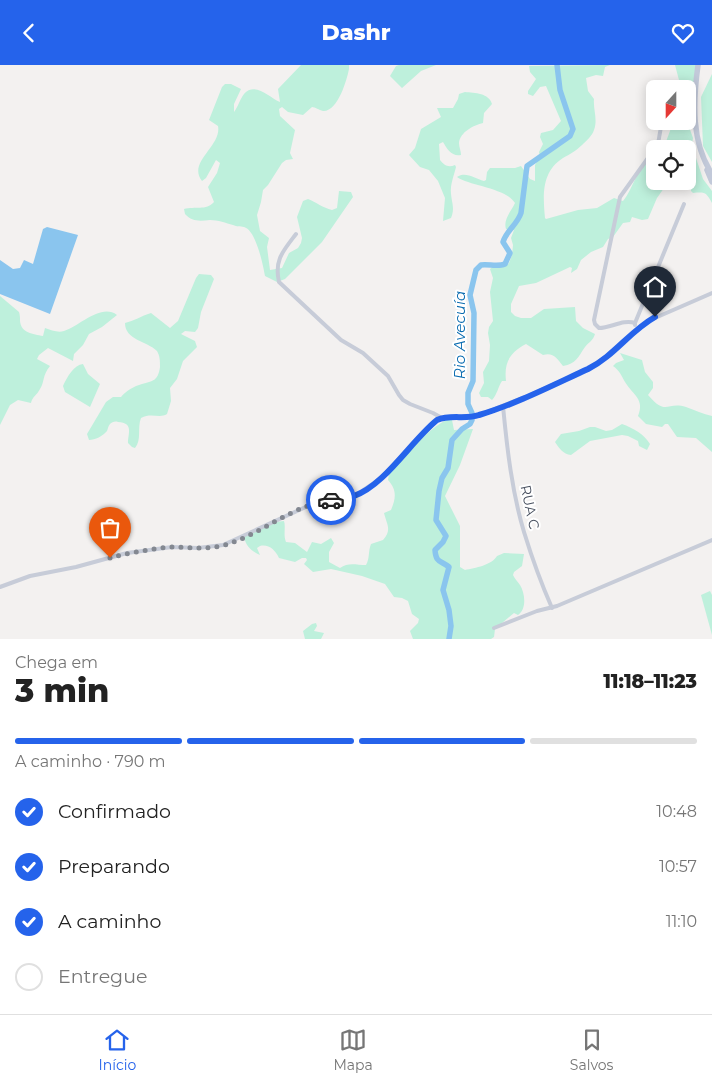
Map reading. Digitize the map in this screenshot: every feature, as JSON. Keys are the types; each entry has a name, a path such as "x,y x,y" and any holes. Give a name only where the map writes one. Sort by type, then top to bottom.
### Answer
{"main road":[{"path":"698,65 695,123 697,139 709,178 712,182"},
{"path":"705,163 712,174"}],"street":[{"path":"634,323 626,322 606,328 599,328 594,320 620,197 658,144 660,130"},
{"path":"637,329 634,323 684,204"},
{"path":"296,234 282,252 277,263 279,282 341,340 363,353 384,372 403,399 410,405 442,418 477,416 596,365 637,329 655,317 712,293"},
{"name":"RUA C","path":"503,406 510,463 522,525 552,608"},
{"path":"0,587 30,576 76,567 127,553 164,548 198,548 224,545 310,505 356,495 380,479 433,424 442,418"},
{"path":"494,628 537,611 552,608 712,540"}],"green space":[{"path":"301,65 349,65 349,69 341,94 328,110 323,111 312,107 303,115 288,112 282,107 279,109 280,116 295,130 290,153 293,159 282,163 263,190 257,215 260,231 269,238 267,247 270,270 282,268 289,253 298,248 301,243 302,238 297,217 303,201 308,199 332,210 337,208 339,191 351,192 353,197 322,242 285,279 277,282 265,276 258,248 252,234 248,230 244,227 216,221 193,220 185,214 184,209 204,207 214,202 208,187 217,173 220,163 216,160 206,178 202,181 199,167 218,133 218,126 209,120 222,87 225,84 231,84 241,89 234,104 234,112 248,90 258,90 280,102 278,89"},
{"path":"436,65 421,71 402,88 390,76 396,66"},
{"path":"610,65 605,67 603,76 596,75 586,78 588,91 594,99 596,122 594,130 580,147 556,164 547,177 544,193 546,219 578,210 597,208 614,198 623,201 646,163 646,190 663,190 648,219 642,220 632,217 630,222 623,223 603,247 591,252 581,260 577,269 571,273 572,268 570,267 536,283 519,286 511,304 511,312 515,316 531,318 544,309 575,307 576,321 583,328 595,334 571,364 563,366 554,356 550,354 543,355 526,344 515,351 507,364 506,381 502,381 492,400 488,397 481,397 479,393 484,383 483,372 489,361 490,345 488,333 493,321 490,292 493,278 490,269 493,266 506,266 509,263 513,245 511,238 514,230 506,229 505,225 515,203 504,194 457,177 467,175 484,181 490,168 515,168 521,166 530,179 535,181 535,165 540,157 539,152 543,144 540,137 541,133 553,130 561,121 546,86 540,87 533,96 528,94 536,79 530,72 529,66"},
{"path":"675,65 697,65 698,81 696,87 696,80 679,80"},
{"path":"712,74 712,162 703,146 701,97"},
{"path":"465,92 485,96 492,104 484,113 483,123 472,127 460,139 461,155 452,154 443,142 439,144 440,160 446,165 455,165 456,167 451,187 452,215 451,218 443,221 445,198 438,181 429,170 420,167 409,155 415,148 421,129 441,117 437,108 453,108 459,94"},
{"path":"670,130 690,130 693,138 693,140 667,140"},
{"path":"696,158 703,179 712,191 712,203 705,193 693,193 691,191 696,190"},
{"path":"199,274 211,275 214,279 201,312 198,328 195,332 185,331 181,334 195,341 197,347 183,361 177,379 170,388 171,401 167,414 141,418 138,441 135,448 128,443 129,429 123,423 112,423 103,435 89,440 87,434 106,402 113,397 121,397 136,386 152,381 159,372 160,361 157,351 132,337 126,329 125,323 151,313 170,328 178,321"},
{"path":"0,296 19,312 21,325 25,330 32,334 43,336 45,328 62,332 97,313 111,312 117,315 102,327 89,334 83,345 74,354 73,361 48,348 39,355 37,359 50,366 40,389 31,403 18,400 10,405 0,425"},
{"path":"620,353 642,360 645,372 653,382 653,388 648,395 654,402 663,407 686,407 712,416 712,452 696,438 677,437 668,424 662,427 646,424 638,416 640,405 637,397 619,371 613,366 624,360"},
{"path":"83,364 88,374 100,384 90,407 65,392 63,386 74,369"},
{"path":"447,420 452,420 454,430 473,429 460,465 445,496 460,526 460,567 465,570 483,566 504,553 524,554 522,566 513,575 523,592 523,609 518,615 514,613 495,629 494,637 491,639 413,639 410,631 418,623 419,619 412,614 408,601 394,597 385,584 362,576 331,569 313,572 304,564 307,560 306,558 295,562 279,558 276,552 266,546 257,548 260,555 248,546 244,537 275,522 284,521 286,542 295,543 307,552 312,542 321,544 331,538 334,543 329,552 329,562 340,568 349,564 366,565 371,544 383,540 387,533 388,527 384,513 391,510 395,494 388,480 389,474 424,436"},
{"path":"622,424 634,429 645,437 650,444 647,450 639,446 638,441 622,435 590,441 571,455 563,452 555,442 561,434 590,427 606,431"},
{"path":"710,591 712,595 712,635 701,595"},
{"path":"316,623 317,626 314,631 324,633 321,639 305,639 303,631"}],"water":[{"path":"47,227 78,235 50,314 0,294 0,260 13,269 20,268 24,260 33,264 43,229"}],"waterway":[{"name":"Rio Avecuía","path":"449,639 451,626 449,610 443,590 449,567 437,559 435,550 446,536 436,520 439,491 442,478 448,468 452,440 472,420 472,413 468,404 468,393 473,381 474,313 470,295 476,270 481,265 505,264 510,253 503,242 521,213 527,166 570,136 573,129 560,90 557,65"}],"way so far":[{"path":"110,558 127,553 172,547 198,548 224,545 310,505 331,500"}],"route":[{"path":"331,500 352,497 369,488 437,420 446,417 477,416 588,369 596,365 637,329 655,317"}]}
